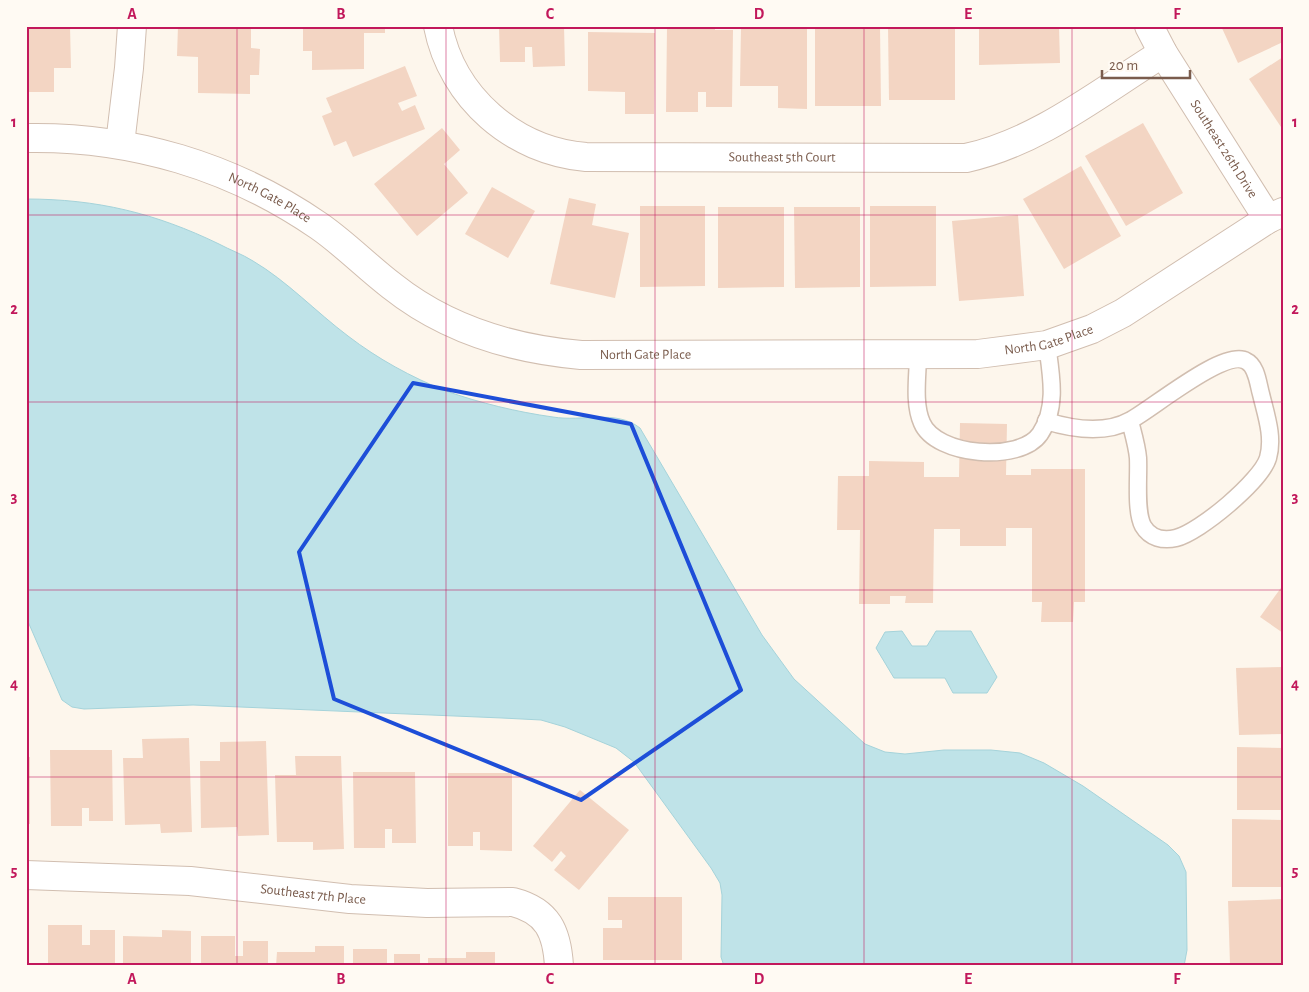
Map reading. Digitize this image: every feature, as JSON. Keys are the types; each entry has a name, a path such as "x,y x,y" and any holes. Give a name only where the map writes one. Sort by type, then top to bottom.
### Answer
{"street":[{"path":"120,144 132,26"},
{"name":"Southeast 5th Court","path":"438,26 445,54 458,80 492,118 532,145 565,156 586,158 966,158 993,152 1046,127 1163,53"},
{"name":"Southeast 26th Drive","path":"1149,26 1163,53 1275,216"},
{"name":"North Gate Place","path":"26,138 68,138 120,144 196,164 225,174 272,197 325,231 352,251 391,286 451,322 500,341 549,352 588,355 978,354 1047,345 1092,329 1123,313 1275,216"},
{"name":"Southeast 7th Place","path":"26,875 190,881 350,899 427,903 513,902 531,909 553,931 559,966"}],"lane":[{"path":"918,354 919,410 922,423 937,441 966,450 1020,450 1031,444 1040,434 1046,421 1052,398 1047,345"},
{"path":"1046,421 1069,428 1107,428 1130,421 1216,366 1240,358 1248,361 1253,367 1257,379 1270,433 1270,451 1262,472 1255,480 1215,514 1182,536 1167,540 1158,538 1148,532 1140,517 1138,455 1130,421"}],"highlighted area":[{"path":"413,383 631,424 741,690 581,800 334,699 299,552"}],"water":[{"path":"26,199 101,205 149,216 195,233 266,269 359,344 408,374 446,391 526,413 564,418 610,417 631,422 640,428 762,635 794,679 865,744 885,752 905,754 944,750 991,750 1020,753 1044,763 1083,786 1168,845 1179,856 1186,872 1187,950 1184,966 724,966 721,957 722,895 720,883 711,868 634,762 616,748 565,727 541,720 193,705 84,709 72,707 62,700 26,617"},
{"path":"902,631 912,646 927,646 936,631 971,631 997,677 987,693 953,693 945,678 894,678 876,648 885,632"}],"building":[{"path":"26,26 70,26 71,68 54,68 54,92 26,92"},
{"path":"178,26 251,27 251,48 260,49 259,75 250,75 250,94 198,93 198,57 177,56"},
{"path":"303,26 385,26 385,33 364,33 364,69 312,70 312,51 303,51"},
{"path":"499,26 564,26 565,66 533,67 532,47 525,47 525,62 500,62"},
{"path":"715,26 715,30 733,30 732,107 706,107 706,92 698,92 698,112 666,112 667,27"},
{"path":"815,26 880,26 881,106 815,106"},
{"path":"888,26 955,26 955,100 889,100"},
{"path":"979,26 1059,26 1060,63 979,65"},
{"path":"1221,26 1283,26 1283,42 1238,63"},
{"path":"741,27 807,28 807,109 778,108 778,86 740,86"},
{"path":"588,32 655,33 654,114 625,114 625,92 588,91"},
{"path":"1283,57 1283,130 1249,79"},
{"path":"405,66 417,96 398,103 402,111 415,105 425,129 353,157 346,141 334,146 322,116 332,112 326,98"},
{"path":"1143,123 1183,193 1126,226 1085,156"},
{"path":"442,128 460,150 444,164 468,193 417,236 374,184"},
{"path":"1081,166 1121,236 1064,269 1023,199"},
{"path":"492,187 535,211 508,258 465,234"},
{"path":"569,198 596,204 592,225 629,233 615,298 550,284"},
{"path":"640,206 705,206 705,286 640,287"},
{"path":"870,206 936,206 936,286 870,287"},
{"path":"718,207 784,207 784,287 718,288"},
{"path":"794,207 860,207 860,287 795,288"},
{"path":"1018,215 1024,296 959,301 952,221"},
{"path":"960,423 1007,424 1006,475 1031,475 1031,469 1085,469 1085,602 1074,602 1073,622 1041,622 1042,602 1032,602 1032,528 1006,528 1006,546 960,546 960,529 934,529 933,603 905,603 906,596 890,596 890,604 859,604 860,530 837,530 838,476 869,476 869,461 924,462 924,477 959,477"},
{"path":"1283,585 1283,633 1260,617"},
{"path":"1283,667 1283,734 1239,735 1236,668"},
{"path":"189,738 192,832 161,833 160,824 125,825 123,758 143,758 142,739"},
{"path":"266,741 269,835 238,836 237,827 201,828 200,761 220,761 220,742"},
{"path":"1237,747 1283,748 1281,810 1237,810"},
{"path":"50,750 112,750 113,821 89,821 89,808 82,808 82,826 51,826"},
{"path":"295,756 341,756 344,849 313,850 313,842 277,842 275,775 296,775"},
{"path":"26,757 30,757 30,824 26,824"},
{"path":"353,772 415,772 416,843 392,843 392,829 385,829 385,848 354,848"},
{"path":"448,773 512,773 512,851 480,850 480,832 473,832 473,846 448,846"},
{"path":"580,790 629,830 579,890 554,870 566,856 561,851 552,862 533,846"},
{"path":"1232,819 1283,820 1283,887 1232,887"},
{"path":"608,897 682,897 682,960 603,960 603,928 622,928 622,920 608,920"},
{"path":"1283,899 1283,963 1230,964 1228,901"},
{"path":"48,925 82,925 82,945 90,945 90,930 115,930 115,966 48,966"},
{"path":"162,930 191,931 191,966 123,966 123,936 162,937"},
{"path":"201,936 235,936 235,956 243,956 243,941 268,941 268,966 201,966"},
{"path":"315,946 344,946 344,966 276,966 277,952 315,952"},
{"path":"353,949 387,949 387,966 353,966"},
{"path":"466,952 495,952 495,966 428,966 428,958 466,958"},
{"path":"394,954 420,954 420,966 394,966"}]}
